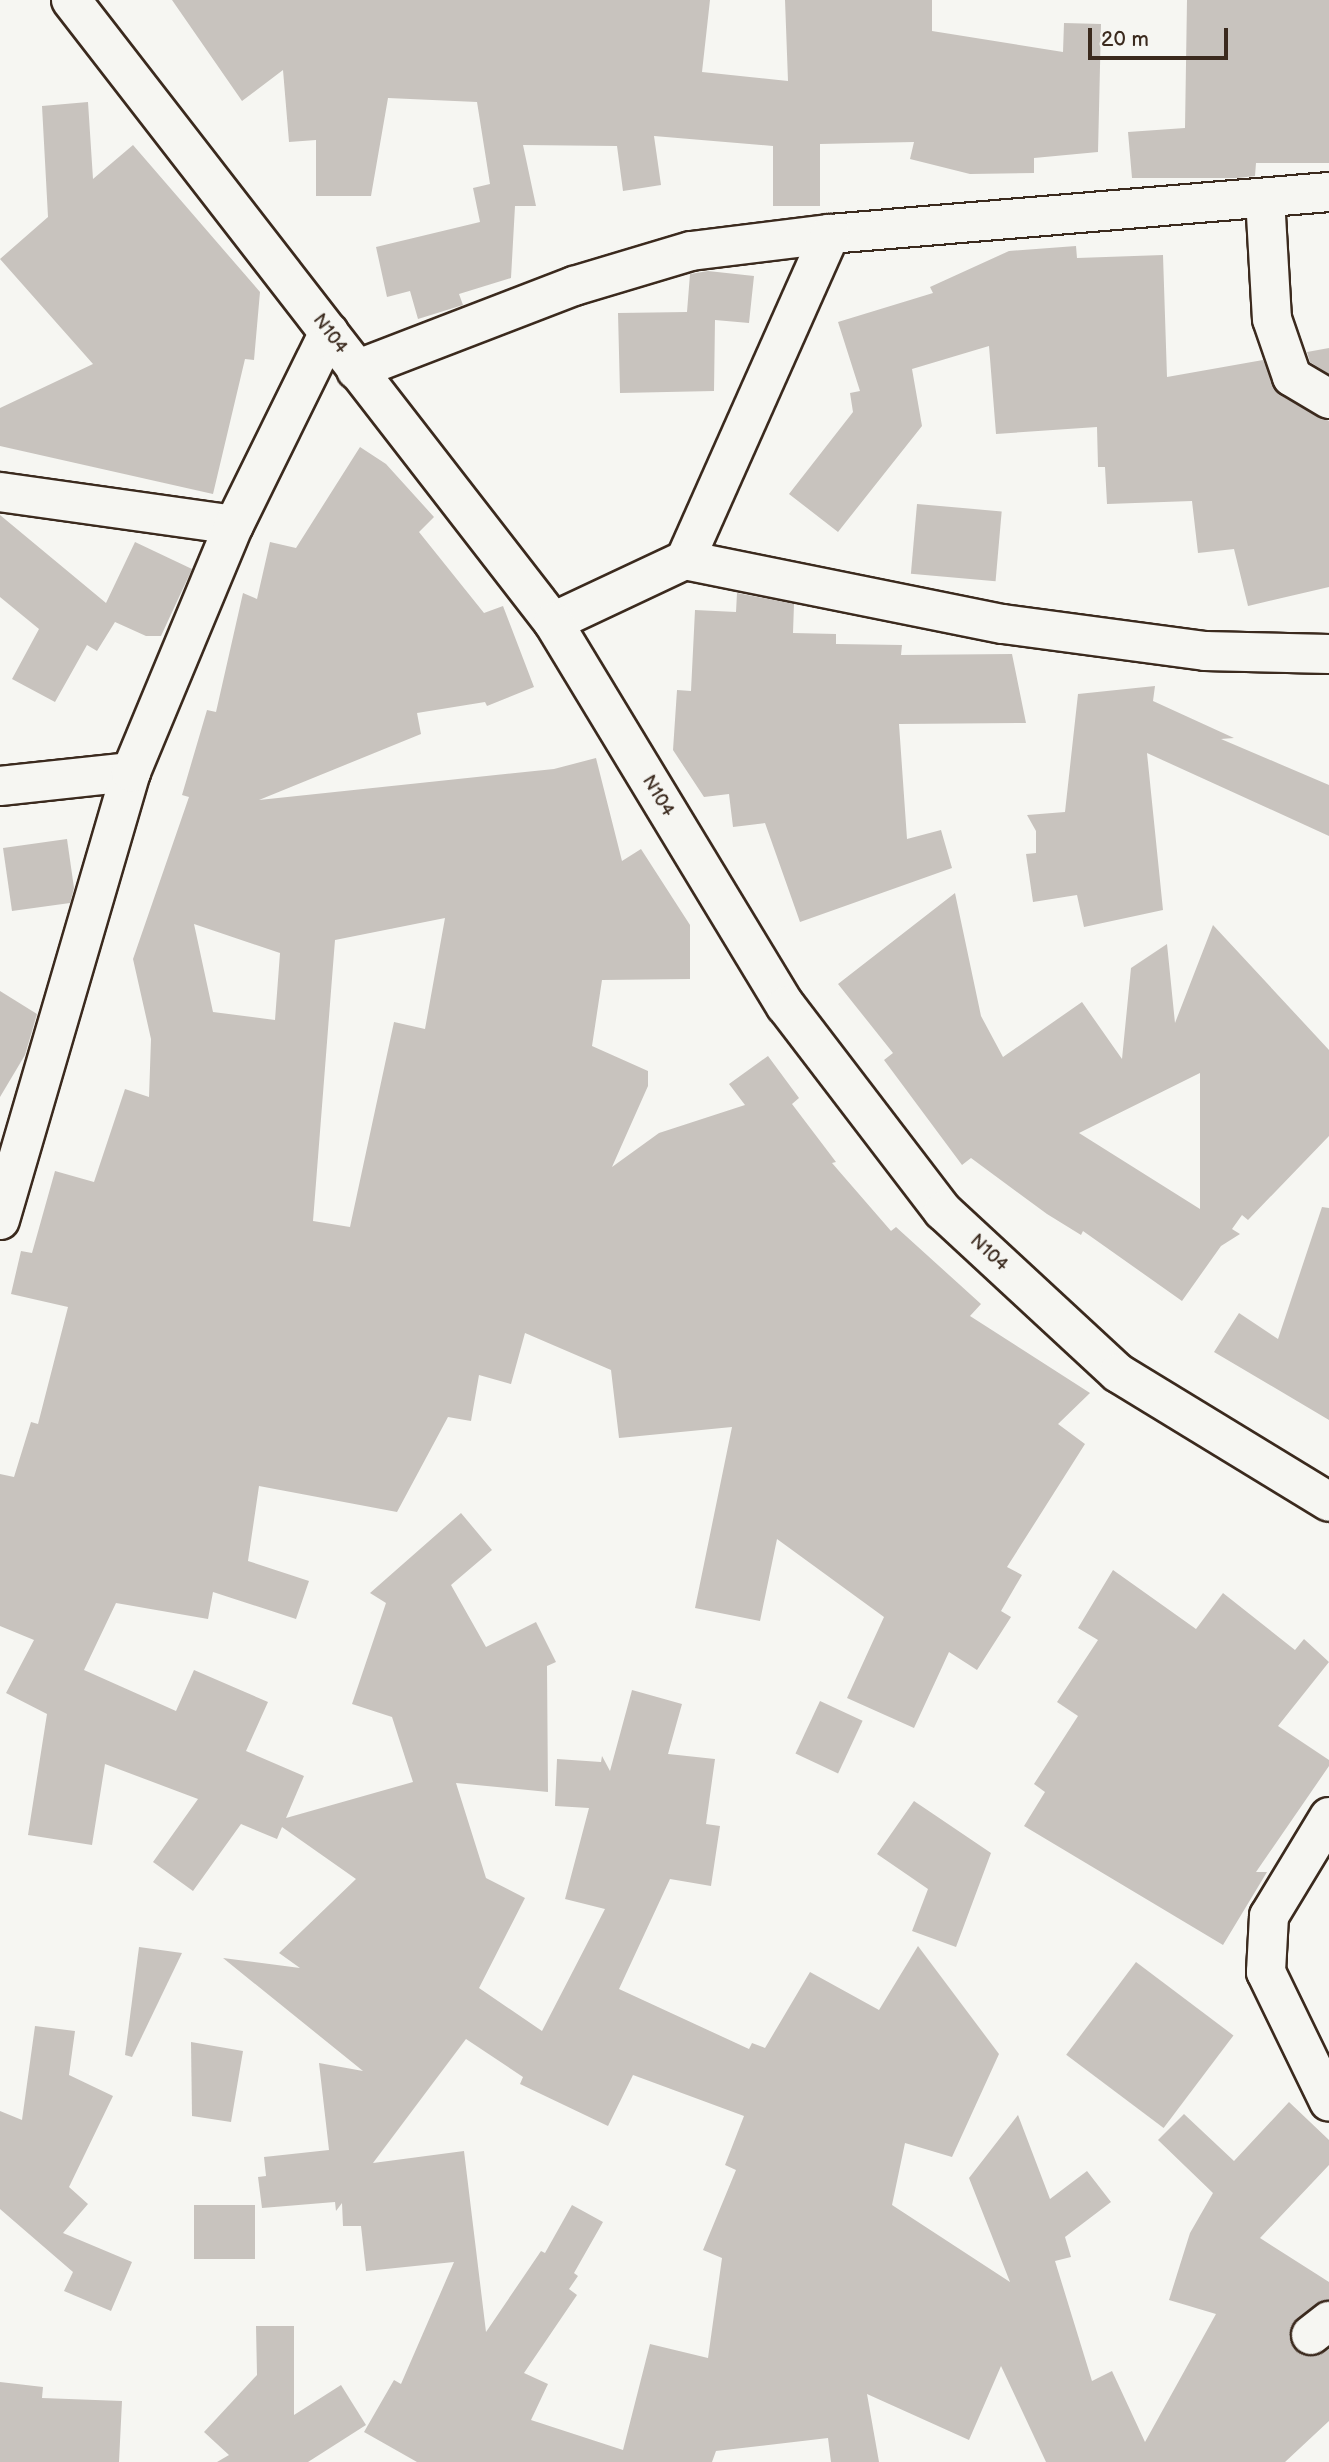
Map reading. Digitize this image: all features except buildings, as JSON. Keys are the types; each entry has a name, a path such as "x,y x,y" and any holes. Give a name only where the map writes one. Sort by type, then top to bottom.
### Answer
{"street":[{"name":"N104","path":"71,0 552,622 786,1006 943,1210 1118,1373 1329,1502"},
{"path":"356,370 574,286 691,251 830,234 1329,192"},
{"path":"1265,198 1272,319 1292,377 1329,399"},
{"path":"685,560 830,234"},
{"path":"0,1220 131,772 234,525 329,332"},
{"path":"0,492 234,525"},
{"path":"552,622 685,560 1003,624 1205,652 1329,654"},
{"path":"0,786 131,772"},
{"path":"1329,1817 1269,1916 1266,1972 1329,2102"}]}
